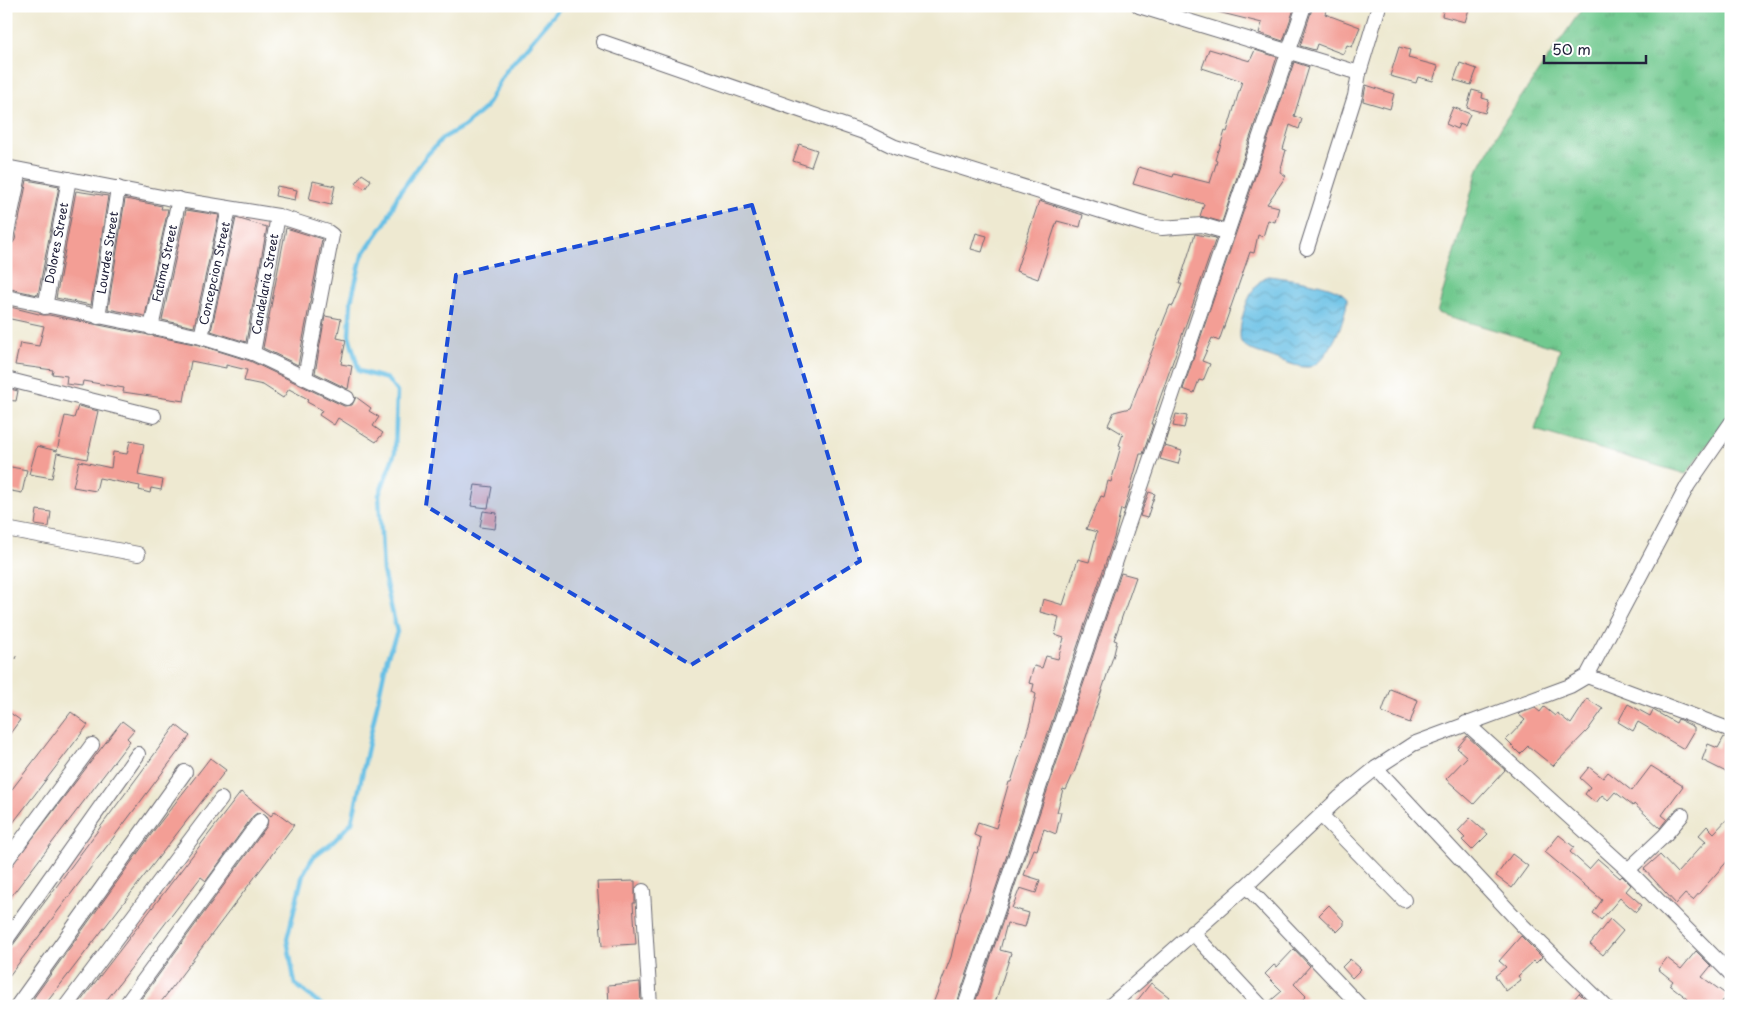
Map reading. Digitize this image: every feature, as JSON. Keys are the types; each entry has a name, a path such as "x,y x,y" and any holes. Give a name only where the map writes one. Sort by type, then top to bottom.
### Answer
{"street":[{"path":"1140,6 1287,53 1359,73"},
{"path":"965,1006 1304,6"},
{"path":"1307,248 1356,96 1359,73 1379,6"},
{"path":"603,42 866,133 895,147 1146,225 1162,228 1202,225 1226,232"},
{"path":"6,238 13,168 228,209 278,216 321,229 332,236 305,377"},
{"name":"Dolores Street","path":"46,307 69,179"},
{"name":"Lourdes Street","path":"98,317 118,188"},
{"name":"Fatima Street","path":"151,328 179,199"},
{"name":"Concepcion Street","path":"201,338 228,209"},
{"name":"Candelaria Street","path":"253,353 278,216"},
{"path":"6,297 46,307 201,338 253,353 347,398"},
{"path":"6,380 154,416"},
{"path":"1110,1006 1246,886 1321,815 1376,768 1413,744 1563,689 1587,676 1683,493 1712,448 1731,423"},
{"path":"6,529 138,554"},
{"path":"1587,676 1731,730"},
{"path":"1466,723 1628,870 1731,974"},
{"path":"6,861 92,745"},
{"path":"6,940 138,754"},
{"path":"1376,768 1523,926 1605,1006"},
{"path":"17,1006 185,772"},
{"path":"66,1006 221,799"},
{"path":"1321,815 1404,900"},
{"path":"1628,870 1682,815"},
{"path":"125,1006 260,821"},
{"path":"1246,886 1360,1006"},
{"path":"643,892 650,1006"},
{"path":"1192,932 1260,1004"}],"path":[{"path":"6,656 18,658"}],"highlighted area":[{"path":"752,205 860,561 691,665 426,506 456,275"}],"green space":[{"path":"1584,6 1731,6 1731,413 1686,474 1535,430 1560,349 1437,313 1478,169 1506,119"}],"water":[{"path":"1269,276 1322,285 1341,293 1347,298 1344,316 1336,338 1316,364 1309,367 1295,365 1255,351 1241,342 1241,326 1246,304 1256,285 1262,279"}],"building":[{"path":"1211,6 1295,6 1283,41 1259,33 1262,23 1210,10"},
{"path":"1313,6 1327,6 1325,14 1360,27 1352,47 1347,45 1343,54 1317,44 1315,50 1300,46"},
{"path":"1444,6 1470,6 1465,22 1442,16"},
{"path":"1399,47 1410,50 1408,58 1438,66 1433,81 1418,77 1416,83 1390,76"},
{"path":"1209,49 1250,61 1255,50 1277,57 1222,222 1200,216 1204,204 1133,184 1139,167 1173,177 1174,174 1210,183 1217,161 1215,160 1218,150 1225,131 1227,132 1242,81 1202,68"},
{"path":"1294,62 1309,67 1294,116 1302,119 1299,129 1290,125 1283,149 1286,150 1280,172 1286,176 1267,204 1279,207 1275,222 1268,220 1263,237 1258,235 1254,253 1250,252 1219,341 1212,338 1202,361 1210,364 1203,381 1199,380 1194,393 1183,389"},
{"path":"1460,63 1477,69 1471,85 1454,80"},
{"path":"1366,85 1394,94 1390,109 1363,101"},
{"path":"1472,90 1483,93 1482,98 1489,100 1485,113 1467,108"},
{"path":"1453,107 1470,114 1465,126 1459,124 1457,129 1446,124"},
{"path":"799,144 817,150 811,167 793,161"},
{"path":"362,174 371,180 365,189 356,183"},
{"path":"27,180 59,186 38,295 6,288 6,247 15,240"},
{"path":"313,181 335,186 331,205 309,200"},
{"path":"277,186 297,190 295,200 275,196"},
{"path":"76,191 108,196 91,305 56,298"},
{"path":"125,199 162,206 161,209 168,209 145,316 108,309"},
{"path":"1039,201 1083,215 1080,227 1057,221 1038,279 1016,271"},
{"path":"186,210 219,215 194,327 162,320"},
{"path":"236,218 267,227 246,342 211,331"},
{"path":"286,228 322,239 298,365 263,348"},
{"path":"976,233 987,236 982,252 971,249"},
{"path":"1195,234 1216,238 1151,424 1153,424 1143,454 1140,454 1124,510 1121,509 1114,538 956,1006 932,1006 951,957 961,912 970,887 981,838 974,835 978,822 996,828 1009,782 1011,782 1030,722 1036,694 1032,692 1034,684 1029,683 1034,666 1042,668 1046,656 1058,659 1064,638 1055,635 1059,617 1040,612 1043,599 1063,605 1078,559 1089,562 1097,532 1086,529 1101,496 1104,497 1108,481 1111,482 1123,434 1108,425 1114,412 1130,408 1170,305 1173,306 1182,284 1179,284"},
{"path":"6,306 199,345 250,361 344,406 352,405 356,397 371,408 369,411 379,417 373,426 383,433 376,442 338,418 334,425 319,415 322,410 307,402 308,399 289,389 283,398 263,385 244,381 247,370 226,365 226,368 191,361 184,401 123,392 124,388 83,381 82,386 66,384 67,376 52,374 53,370 15,365 20,343 39,346 44,326 6,318"},
{"path":"325,316 341,319 337,338 346,340 341,364 352,366 348,389 315,373"},
{"path":"6,388 18,391 16,401 6,400"},
{"path":"78,406 98,411 87,459 57,453 52,478 29,474 37,446 57,451 65,416 74,418"},
{"path":"1176,414 1187,416 1184,428 1173,426"},
{"path":"1170,429 1165,446 1182,451 1178,464 1160,459"},
{"path":"130,441 144,444 138,475 163,480 161,490 151,488 150,493 139,490 140,486 99,478 96,491 73,487 79,461 111,468 113,452 127,454"},
{"path":"6,466 27,470 22,493 6,490"},
{"path":"475,485 492,487 488,508 471,506"},
{"path":"1149,492 1155,494 1147,518 1140,516"},
{"path":"37,510 51,512 49,527 35,525"},
{"path":"483,511 497,513 495,529 480,527"},
{"path":"1121,573 1136,577 1114,640 1117,641 1114,654 1075,770 1066,790 1063,789 1057,812 1061,812 1056,834 1044,829 1037,850 1034,849 1024,875 1040,880 1036,893 1020,888 1012,908 1029,913 1025,927 1007,923 1000,950 1011,953 994,1006 974,1006"},
{"path":"1390,689 1418,700 1410,723 1382,712"},
{"path":"1587,699 1603,709 1588,730 1553,766 1528,746 1520,754 1506,740 1525,720 1518,714 1535,708 1540,712 1544,707 1555,716 1557,713 1571,724"},
{"path":"1628,704 1650,716 1653,710 1676,723 1678,719 1694,727 1694,732 1684,749 1638,722 1633,731 1618,722"},
{"path":"6,710 20,720 6,739"},
{"path":"71,712 88,725 6,832 6,797"},
{"path":"122,721 134,730 127,738 130,741 6,903 6,873"},
{"path":"176,725 190,736 6,980 6,950 13,945"},
{"path":"1467,736 1505,770 1474,804 1446,779 1467,757 1457,748"},
{"path":"1724,737 1731,739 1731,763 1726,772 1702,760 1708,744 1718,748"},
{"path":"210,758 226,770 44,1006 41,1006 33,999 155,829"},
{"path":"1651,766 1683,786 1662,815 1667,819 1660,828 1634,804 1633,806 1615,792 1608,800 1602,795 1596,803 1585,794 1590,787 1580,778 1589,767 1603,778 1608,772 1632,791"},
{"path":"241,792 271,816 275,811 294,825 158,1006 136,1006 267,826 268,818 265,814 257,813 253,816 206,881 201,877 102,1006 77,1006"},
{"path":"1731,815 1731,857 1693,900 1685,894 1676,904 1644,869 1660,855 1677,873 1706,841 1699,835 1707,826 1714,833"},
{"path":"1470,818 1488,834 1472,850 1462,840 1465,838 1458,831"},
{"path":"1559,835 1574,847 1570,852 1589,869 1598,859 1631,885 1626,891 1642,905 1636,912 1620,898 1601,920 1593,913 1602,900 1545,852"},
{"path":"1512,854 1528,866 1512,888 1496,876"},
{"path":"635,881 635,903 633,903 636,944 602,946 597,882"},
{"path":"1329,905 1344,921 1344,925 1337,932 1319,915"},
{"path":"1610,919 1623,931 1603,955 1590,944"},
{"path":"1521,936 1542,957 1536,963 1534,961 1518,976 1521,980 1506,991 1495,976 1506,967 1499,961"},
{"path":"1294,949 1310,966 1294,984 1306,996 1296,1006 1268,1006 1268,1003 1282,991 1265,974 1274,965 1277,967"},
{"path":"1696,951 1711,966 1702,977 1727,995 1719,1006 1683,1006 1688,999 1670,985 1673,981 1658,969 1667,958 1681,969"},
{"path":"1350,959 1361,969 1352,978 1342,967"},
{"path":"640,982 641,1006 609,1006 608,985"},
{"path":"1151,983 1169,997 1162,1006 1133,1006"},
{"path":"1579,993 1592,1006 1568,1006"}],"waterway":[{"path":"323,1006 295,984 287,939 303,874 314,856 334,841 352,822 387,658 397,632 383,571 379,495 395,452 397,392 387,379 359,371 349,335 351,301 362,256 387,220 398,195 426,156 443,138 464,126 485,108 505,72 561,6"}]}
